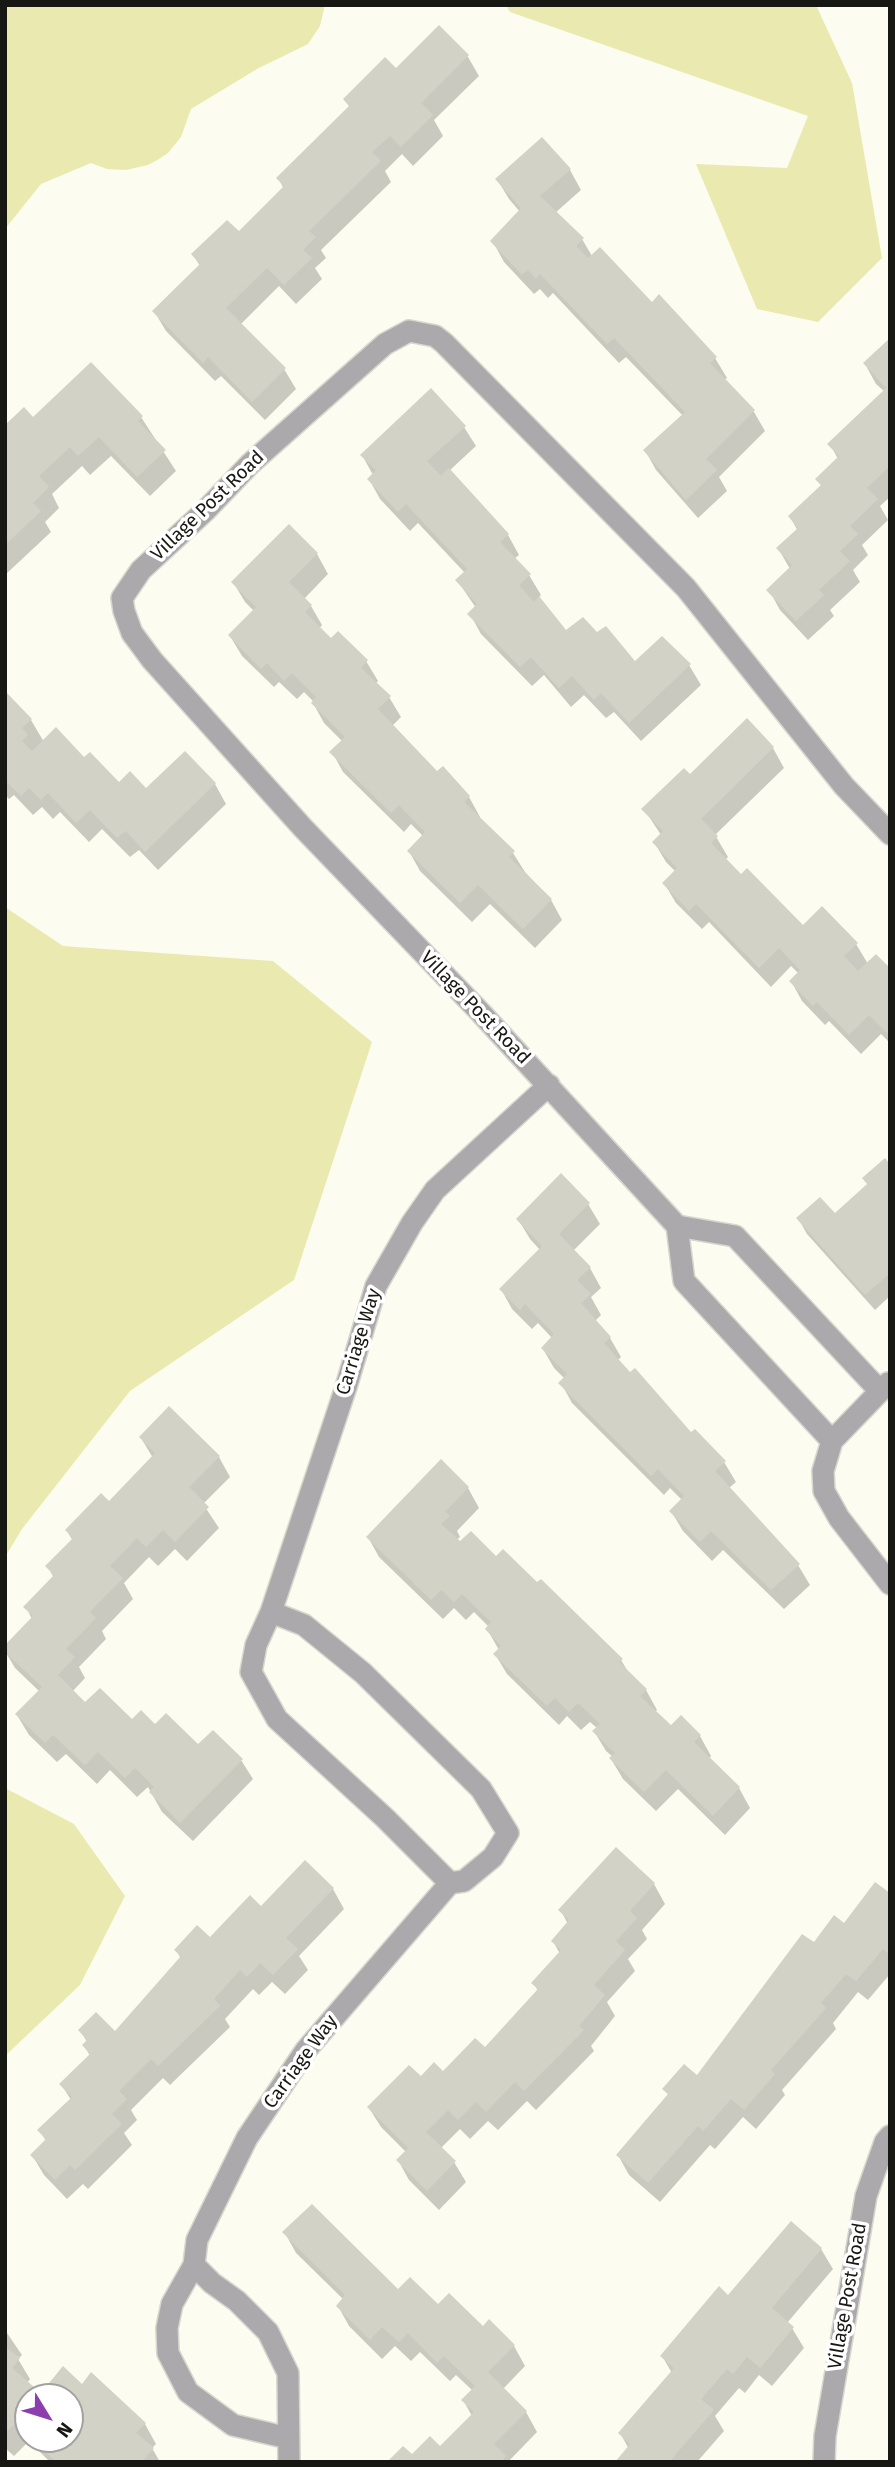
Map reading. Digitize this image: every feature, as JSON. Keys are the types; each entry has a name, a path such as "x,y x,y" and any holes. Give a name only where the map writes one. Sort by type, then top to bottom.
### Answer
{"street":[{"name":"Village Post Road","path":"677,1226 549,1085 303,828 160,670 132,633 122,598 141,570 250,464 385,344 409,331 435,336 686,588 845,786 890,834"},
{"name":"Carriage Way","path":"450,1884 385,1818 277,1720 251,1672 256,1646 271,1612 346,1387 376,1286 412,1223 435,1190 549,1085"},
{"path":"832,1441 684,1281 677,1226 736,1236 884,1386 832,1441 823,1471 824,1491 839,1518 890,1584"},
{"name":"Carriage Way","path":"271,1612 304,1625 363,1673 481,1789 508,1833 493,1857 464,1881 450,1884 361,1983 298,2061 247,2138 197,2240 194,2265 172,2304 167,2328 168,2353 188,2392 233,2425 288,2438"},
{"name":"Village Post Road","path":"824,2462 827,2424 866,2196 885,2142 890,2136"},
{"path":"194,2265 212,2283 237,2301 268,2332 288,2373 289,2462"}],"green space":[{"path":"5,5 325,5 320,26 308,44 257,69 191,109 181,137 168,153 148,165 126,170 107,169 91,163 41,184 5,229"},
{"path":"506,5 816,5 852,83 882,258 818,322 757,309 696,164 787,168 808,116 510,12"},
{"path":"5,907 63,946 273,961 372,1042 294,1280 130,1391 22,1529 5,1557"},
{"path":"5,1788 74,1824 125,1896 80,1985 5,2056"}],"building":[{"path":"439,25 469,55 421,103 433,115 401,147 390,136 372,152 381,161 309,231 316,237 303,250 312,258 284,285 267,268 226,308 286,368 252,402 208,357 203,363 152,311 200,264 191,254 227,220 239,231 284,186 276,178 349,106 343,99 385,57 396,68"},
{"path":"542,137 571,169 540,196 584,238 576,246 588,258 600,247 652,302 659,294 717,357 710,363 755,410 706,459 717,470 686,500 643,450 685,412 614,338 607,344 540,274 536,279 528,270 522,275 490,241 521,208 495,179"},
{"path":"890,338 890,466 867,488 878,499 850,526 858,534 840,551 850,561 819,590 824,595 796,621 766,590 792,565 776,548 798,528 788,516 821,485 815,479 839,456 827,444 886,388 863,363"},
{"path":"91,362 143,416 138,421 166,450 137,477 99,437 78,456 70,447 39,476 49,487 33,503 41,511 5,545 5,425 24,407 33,417"},
{"path":"431,388 466,426 427,461 441,476 449,468 509,534 500,542 531,574 519,585 534,602 539,596 566,630 583,617 597,632 606,626 635,661 662,636 691,664 629,723 601,693 594,700 572,676 559,688 531,657 520,667 467,614 477,604 455,580 467,569 406,504 398,512 367,479 376,470 360,455"},
{"path":"289,524 318,553 289,582 312,605 305,612 331,638 338,631 368,660 361,668 391,696 378,709 437,771 443,766 470,796 464,802 515,851 509,857 552,899 523,929 478,885 460,903 407,851 425,832 399,805 391,813 329,752 345,737 311,703 316,697 292,673 284,681 267,663 261,669 228,635 256,607 231,582"},
{"path":"5,691 32,719 22,728 28,735 22,741 32,751 56,727 84,757 90,752 119,782 130,771 146,788 185,751 216,783 145,852 126,831 117,838 90,810 76,823 48,793 41,800 29,788 21,796 5,780"},
{"path":"747,718 774,747 701,819 718,836 711,843 741,874 747,868 803,925 822,906 858,943 844,956 858,971 876,954 890,968 890,1036 869,1015 849,1035 817,1002 813,1006 789,981 800,970 779,948 759,968 696,904 689,911 662,883 677,868 652,842 663,831 641,809 684,768 690,774"},
{"path":"885,1158 890,1164 890,1273 865,1295 796,1218 820,1197 835,1213 867,1184 862,1178"},
{"path":"561,1173 590,1203 559,1234 591,1267 577,1280 591,1294 581,1303 611,1337 604,1343 630,1372 635,1368 691,1432 695,1429 726,1461 715,1471 800,1564 771,1590 711,1531 700,1542 669,1511 684,1496 658,1469 651,1476 558,1383 567,1374 541,1348 554,1334 525,1304 520,1310 499,1289 542,1246 516,1219"},
{"path":"169,1406 220,1456 189,1487 209,1507 175,1542 163,1530 146,1547 137,1538 110,1566 123,1578 90,1612 96,1618 66,1649 75,1657 58,1675 85,1702 100,1688 132,1719 141,1710 155,1724 166,1713 198,1744 213,1730 243,1759 180,1823 149,1792 154,1787 135,1768 125,1778 98,1752 85,1765 53,1735 45,1743 15,1714 42,1687 5,1652 5,1645 33,1616 23,1607 54,1575 45,1566 73,1538 65,1530 101,1493 109,1501 155,1453 139,1437"},
{"path":"441,1459 469,1487 445,1512 450,1516 441,1524 460,1541 471,1531 496,1556 503,1549 537,1582 541,1579 623,1659 619,1662 647,1689 640,1696 671,1725 681,1715 701,1735 694,1742 740,1787 713,1816 666,1770 644,1792 609,1758 615,1753 592,1731 600,1724 578,1703 569,1712 555,1698 547,1706 493,1654 501,1646 485,1629 491,1622 462,1594 454,1602 441,1590 431,1600 366,1537"},
{"path":"616,1847 655,1883 630,1911 637,1918 616,1941 625,1950 594,1985 605,1995 579,2026 584,2030 524,2091 515,2082 486,2112 476,2102 458,2120 448,2110 426,2132 456,2161 427,2191 396,2160 408,2148 367,2107 409,2065 421,2076 434,2062 443,2071 475,2038 485,2047 538,1989 531,1983 561,1950 551,1941 569,1920 558,1910"},
{"path":"305,1860 334,1888 286,1938 298,1949 273,1975 260,1963 247,1977 240,1970 214,1999 220,2006 158,2066 151,2059 119,2091 127,2099 112,2114 122,2124 75,2170 70,2165 55,2180 30,2155 46,2139 37,2130 72,2097 59,2084 90,2054 82,2045 87,2040 78,2030 96,2012 115,2031 181,1956 174,1950 197,1925 210,1937 250,1895 261,1906"},
{"path":"875,1882 890,1893 890,1955 883,1949 856,1981 846,1974 821,2003 826,2008 771,2070 775,2074 744,2110 731,2099 703,2131 698,2126 648,2183 616,2155 668,2094 662,2089 684,2064 697,2075 802,1934 814,1942 834,1915 844,1923"},
{"path":"312,2204 398,2289 410,2277 438,2304 449,2293 483,2326 489,2319 515,2345 488,2372 527,2411 494,2444 506,2456 501,2462 387,2462 403,2446 412,2454 430,2436 440,2446 474,2412 461,2400 475,2386 444,2356 437,2363 408,2333 399,2342 382,2327 370,2340 336,2306 345,2295 282,2232"},
{"path":"791,2221 822,2248 772,2308 794,2327 760,2368 747,2357 733,2374 727,2369 701,2399 714,2410 669,2462 615,2462 630,2444 618,2433 674,2368 660,2356 719,2286 728,2295"},
{"path":"5,2347 20,2358 12,2368 29,2383 14,2383 14,2425 5,2433"},
{"path":"63,2366 81,2383 49,2383"},
{"path":"91,2372 146,2423 136,2433 154,2448 142,2462 56,2462 47,2453 84,2453 83,2383"}]}
